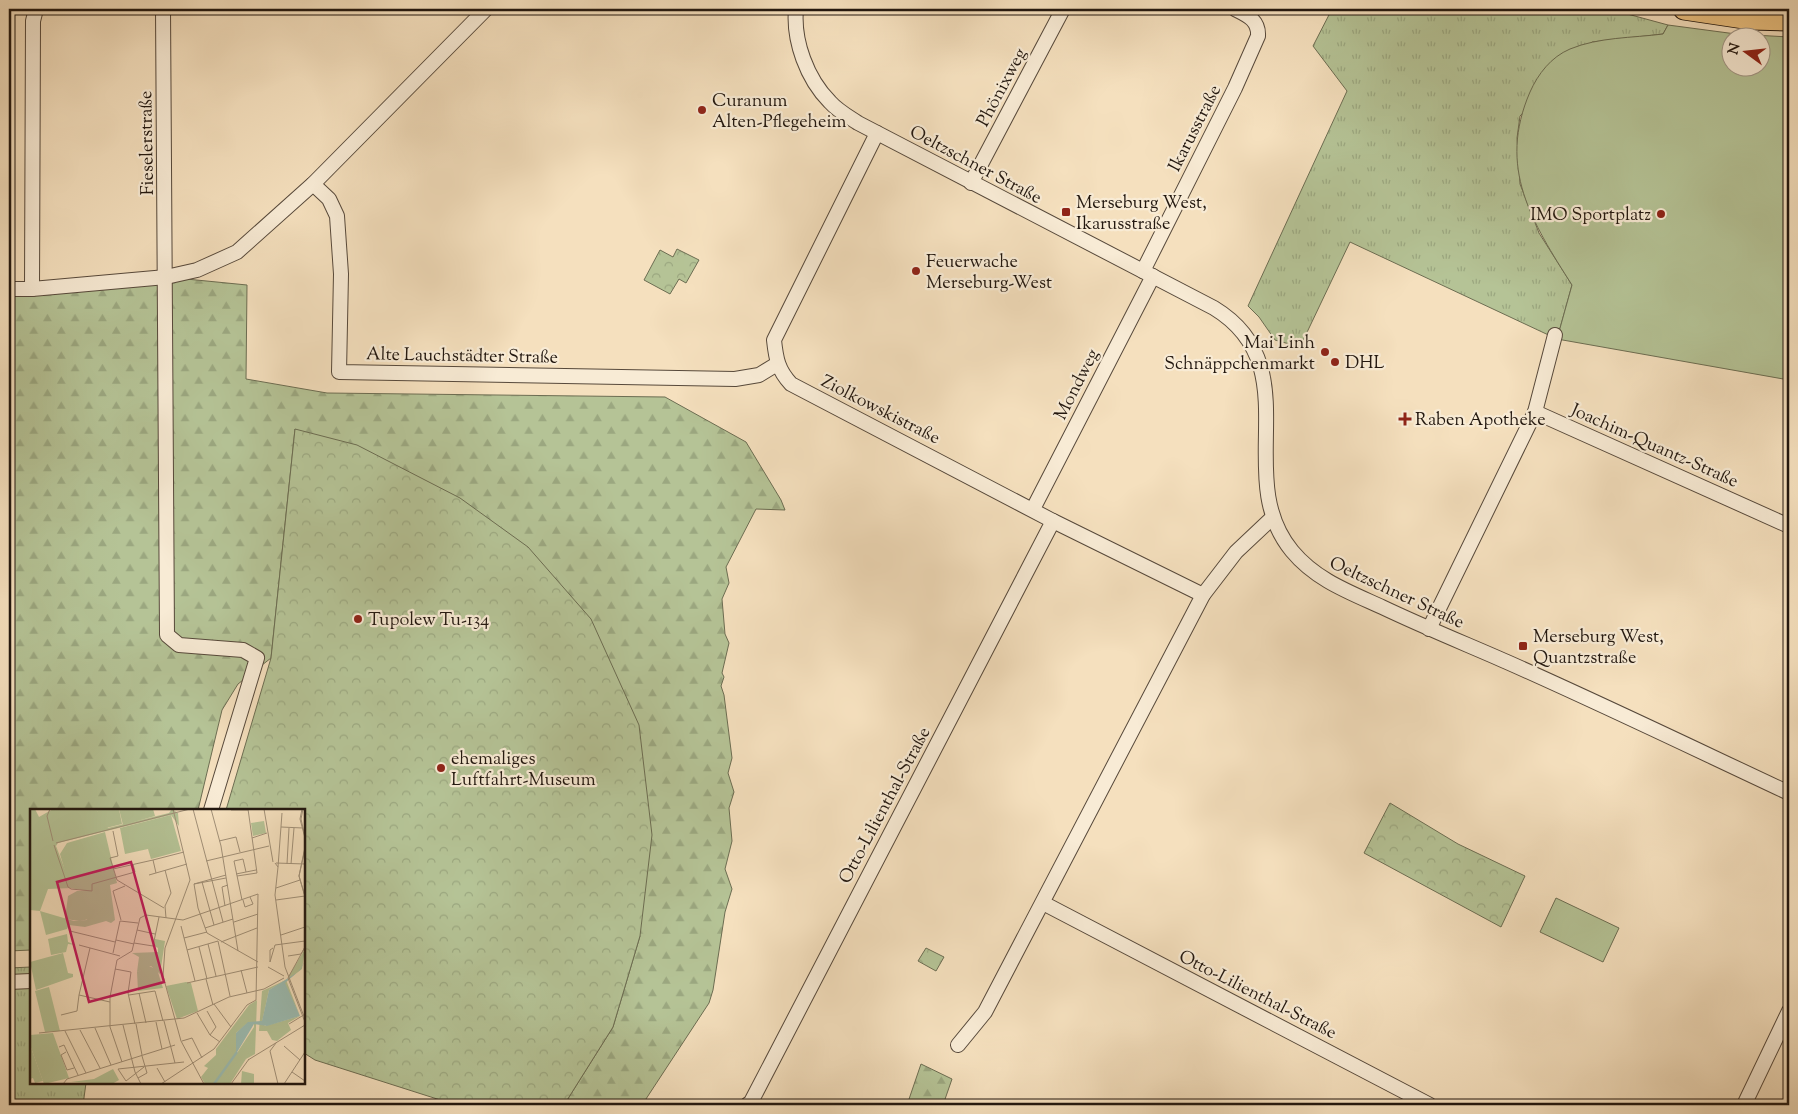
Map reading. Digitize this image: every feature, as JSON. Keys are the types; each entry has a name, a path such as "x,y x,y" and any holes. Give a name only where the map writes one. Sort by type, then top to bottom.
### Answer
{"main road":[{"path":"1684,9 1751,18 1789,20"}],"street":[{"path":"32,289 33,21 36,9"},
{"name":"Fieselerstraße","path":"163,9 167,635 179,645 243,650 257,658 211,809"},
{"name":"Oeltzschner Straße","path":"796,9 799,44 816,86 830,103 843,113 971,183 1223,313 1246,334 1256,353 1265,392 1267,483 1272,518 1286,544 1315,574 1429,629 1508,662 1789,793"},
{"name":"Phönixweg","path":"971,183 1063,9"},
{"name":"Ikarusstraße","path":"1148,274 1258,36 1259,29 1255,21 1235,9"},
{"path":"9,289 32,289 166,277 198,270 237,252 313,184 484,10"},
{"name":"Ziolkowskistraße","path":"877,133 774,340 777,364 791,384 1054,521 1204,595"},
{"name":"Alte Lauchstädter Straße","path":"313,184 329,199 337,216 341,274 339,372 736,379 759,376 777,364"},
{"name":"Mondweg","path":"1033,509 1148,274"},
{"path":"1429,629 1535,412 1555,335"},
{"name":"Joachim-Quantz-Straße","path":"1535,412 1789,526"},
{"path":"958,1045 985,1012 1132,728 1204,595 1236,552 1272,518"},
{"name":"Otto-Lilienthal-Straße","path":"747,1105 751,1102 1054,521"},
{"name":"Otto-Lilienthal-Straße","path":"1043,903 1430,1105"},
{"path":"9,982 30,981"},
{"path":"1744,1105 1789,1012"}],"green space":[{"path":"1332,9 1609,9 1668,25 1663,34 1592,42 1520,116 1517,138 1520,184 1539,233 1572,285 1557,339 1350,242 1300,347 1275,340 1259,317 1248,306 1347,91 1313,46"},
{"name":"IMO Sportplatz","path":"1668,25 1720,32 1720,78 1770,78 1770,36 1789,37 1789,380 1557,339 1572,285 1532,216 1518,170 1517,145 1521,120 1530,92 1546,67 1563,52 1581,45 1604,40 1663,34"},
{"path":"677,249 699,260 686,283 679,279 670,294 644,280 660,250 673,257"},
{"path":"166,277 247,285 246,379 327,393 665,397 746,442 781,500 785,510 756,509 726,567 729,583 722,599 725,634 729,643 721,686 724,695 732,758 728,773 734,792 729,808 732,841 725,869 732,889 725,912 713,990 709,1003 644,1102 649,1105 564,1105 613,1027 640,936 295,429 271,658 238,684 222,710 198,809 30,809 30,950 9,951 9,289"},
{"name":"ehemaliges Luftfahrt-Museum","path":"295,429 357,445 460,498 528,547 591,619 639,725 652,835 640,936 613,1027 564,1105 456,1105 315,1060 305,1054 305,809 226,809 271,658"},
{"path":"1390,803 1458,844 1525,876 1501,927 1364,853"},
{"path":"1556,898 1619,928 1603,962 1540,932"},
{"path":"926,948 944,957 936,971 918,961"},
{"path":"30,967 30,1084 86,1084 83,1105 9,1105 9,968"},
{"path":"921,1064 952,1079 943,1105 907,1105"}],"place":[{"name":"Curanum Alten-Pflegeheim","path":"702,110"},
{"name":"Merseburg West, Ikarusstraße","path":"1066,212"},
{"name":"IMO Sportplatz","path":"1661,214"},
{"name":"Feuerwache Merseburg-West","path":"916,271"},
{"name":"Mai Linh Schnäppchenmarkt","path":"1325,352"},
{"name":"DHL","path":"1335,362"},
{"name":"Raben Apotheke","path":"1405,419"},
{"name":"Tupolew Tu-134","path":"358,619"},
{"name":"Merseburg West, Quantzstraße","path":"1523,646"},
{"name":"ehemaliges Luftfahrt-Museum","path":"441,768"}]}
